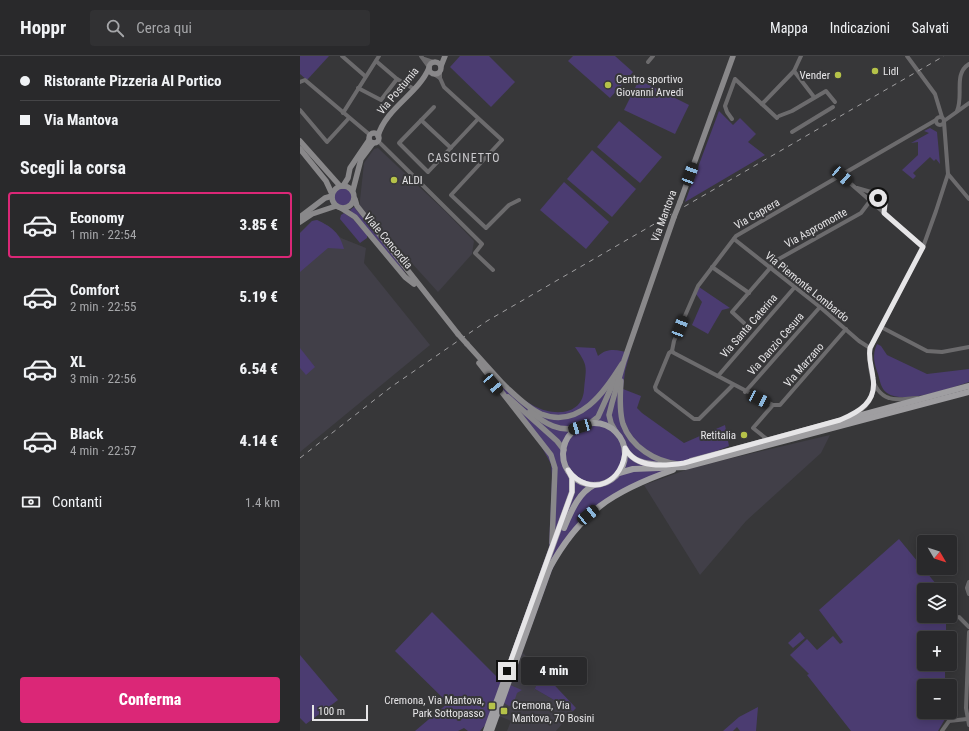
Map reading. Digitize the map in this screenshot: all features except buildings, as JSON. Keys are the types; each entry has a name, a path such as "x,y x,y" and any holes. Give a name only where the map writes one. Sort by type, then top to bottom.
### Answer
{"main road":[{"name":"Via Postumia","path":"436,68 442,56"},
{"name":"Via Postumia","path":"436,68 445,56"},
{"name":"Via Mantova","path":"622,366 674,217 733,56"},
{"name":"Via Postumia","path":"353,190 361,159 381,127 424,78 429,67 436,68"},
{"path":"424,78 436,68"},
{"name":"Via Postumia","path":"342,186 353,164 374,138"},
{"path":"300,141 342,186 353,190"},
{"path":"300,149 326,181 332,195 333,202 339,207"},
{"path":"300,217 325,198 332,195 335,189 342,186"},
{"name":"Viale Concordia","path":"353,190 356,206 419,287 458,334 503,384 526,407 545,422 564,430 580,427"},
{"path":"300,222 320,211 351,205 354,199"},
{"name":"Viale Concordia","path":"339,207 355,218 405,277 419,287"},
{"name":"Viale Concordia","path":"467,344 479,363 510,398 557,441 564,450"},
{"path":"479,363 493,384 548,449 554,462 553,538 547,567"},
{"path":"503,384 534,410 541,414 561,418 579,413 588,406 622,366"},
{"path":"491,731 572,492 572,478 564,460 564,450 569,437 580,427 589,424 598,417 622,366"},
{"path":"622,366 609,415 611,423 631,457 640,462 660,465 678,464 969,386"},
{"path":"622,366 621,408 626,429 635,442 650,455 660,460 678,464"},
{"path":"547,567 566,540 596,508 616,495 641,482 685,467 969,392"},
{"path":"589,424 603,425 616,432"},
{"path":"486,731 547,567 571,511 583,492 594,485 610,481 619,473 624,462 625,448"},
{"path":"619,473 633,470 685,467"},
{"path":"568,470 576,479 594,485"}],"street":[{"path":"342,56 365,76"},
{"path":"343,113 379,56"},
{"path":"648,62 653,56"},
{"path":"906,56 930,87 939,106 940,121 945,135 948,174 923,247 870,348 869,360 878,391 889,398 927,397"},
{"path":"422,57 436,68 444,87 502,140 450,195 486,228 509,205 519,200"},
{"path":"422,57 429,67"},
{"path":"762,104 794,71 799,57"},
{"path":"376,61 397,79 414,89"},
{"path":"957,110 960,96 960,76 962,69 969,64"},
{"path":"794,71 814,97"},
{"path":"300,76 374,138 482,244 475,253 493,270"},
{"path":"358,88 381,100 397,79"},
{"path":"732,119 725,106 735,79 778,117 792,111 826,91 835,102"},
{"path":"300,82 305,80"},
{"path":"960,96 964,102 969,102"},
{"name":"Via Caprera","path":"733,385 699,419 694,419 656,390 655,387 669,353 672,351 691,299 698,286 734,239 926,127 940,121 969,102"},
{"path":"434,107 399,144 428,172 478,119"},
{"path":"792,132 833,107"},
{"path":"300,110 327,142 349,118"},
{"path":"421,120 451,148"},
{"path":"948,174 969,199"},
{"path":"842,176 923,247"},
{"path":"856,188 871,192 885,204 884,213"},
{"name":"Via Aspromonte","path":"744,322 732,312 770,268 781,258 861,213 870,201"},
{"name":"Via Piemonte Lombardo","path":"734,239 794,288 820,307 859,341 870,348"},
{"path":"712,267 749,293"},
{"name":"Via Santa Caterina","path":"718,376 794,288"},
{"name":"Via Danzio Cesura","path":"745,392 820,307"},
{"path":"881,327 927,351 942,352 969,347"},
{"name":"Via Marzano","path":"768,440 753,428 772,405 780,405 846,329"},
{"path":"672,351 678,356 772,405"},
{"path":"840,420 862,410 868,403 874,390 874,379"},
{"path":"969,582 967,588 969,594"},
{"path":"959,616 969,627"},
{"path":"969,632 967,719 969,724"},
{"path":"942,731 949,721 967,719"}],"shaded area":[{"path":"300,56 329,56 307,80 300,74"},
{"path":"460,56 489,56 515,82 491,107 450,67"},
{"name":"Centro sportivo Giovanni Arvedi","path":"573,56 615,56 633,72 610,98 568,61"},
{"path":"639,80 689,105 675,134 624,110"},
{"path":"719,111 733,125 740,118 756,134 748,142 765,155 685,202"},
{"path":"619,121 662,157 640,183 597,147"},
{"path":"930,128 937,132 940,164 936,159 934,161 930,157 913,173 916,176 913,179 902,170 918,155 918,142 911,143 929,133 924,131"},
{"path":"378,148 446,212 474,241 472,254 438,292 360,206 364,163 374,149"},
{"path":"592,150 636,189 612,217 567,179"},
{"path":"564,182 609,222 586,249 540,210"},
{"path":"343,188 349,191 352,197 349,203 343,206 337,203 334,197 337,191"},
{"path":"354,207 393,255 406,274 350,210"},
{"path":"344,213 353,219 367,235 367,238 360,243 340,219 341,215"},
{"path":"317,220 327,225 341,238 366,248 364,263 430,345 300,452 300,233 312,221"},
{"path":"317,220 335,231 344,249 328,248 300,272 300,233 312,221"},
{"path":"699,287 730,308 722,310 708,334 692,325 702,302 696,294"},
{"path":"877,344 881,346 887,355 927,374 969,369 969,382 951,388 916,396 904,397 887,393 881,385 875,366 874,352"},
{"path":"575,347 595,348 598,356 609,350 630,353 625,371 623,389 641,396 637,408 642,413 684,443 725,425 729,446 630,485 601,504 563,548 552,570 510,685 522,690 517,693 513,705 509,706 504,703 480,731 468,731 464,728 458,731 415,731 448,703 395,651 432,612 501,681 549,547 552,478 551,464 539,442 497,386 500,384 534,406 542,409 565,412 572,409 578,405 582,399 586,371 585,363"},
{"path":"300,348 315,367 306,375 300,368"},
{"path":"830,435 821,453 746,521 700,575 644,485 694,467"},
{"path":"899,539 917,561 917,575 929,575 935,583 917,583 917,623 946,623 946,631 917,631 917,671 945,671 945,679 917,679 917,719 945,719 938,731 851,731 807,675 809,674 790,655 807,639 817,650 833,636 840,644 843,642 819,610"},
{"path":"800,632 805,638 793,648 788,643"},
{"path":"522,652 542,672 535,689 573,711 556,731 507,731 511,721 499,716"},
{"path":"300,655 338,700 306,724 300,718"},
{"path":"542,672 576,708 573,711 535,689 533,693"},
{"path":"758,707 756,731 740,731 737,727 733,731 723,731 739,717"}],"railway":[{"path":"300,458 391,387 487,321 944,56"}],"place":[{"name":"Lidl","path":"875,71"},
{"name":"Vender","path":"838,75"},
{"name":"Centro sportivo Giovanni Arvedi","path":"608,85"},
{"name":"ALDI","path":"394,180"},
{"name":"Retitalia","path":"744,435"},
{"name":"Cremona, Via Mantova, Park Sottopasso","path":"492,706"},
{"name":"Cremona, Via Mantova, 70 Bosini","path":"504,711"}],"district":[{"name":"CASCINETTO","path":"464,158"}],"route":[{"path":"507,671 572,492 572,478 568,470 576,479 582,482 594,485 605,483 614,478 622,468 625,448 631,457 640,462 653,465 684,463 840,420 862,410 868,403 874,390 874,379 869,360 870,348 923,247 884,213 885,204 878,198"}]}
